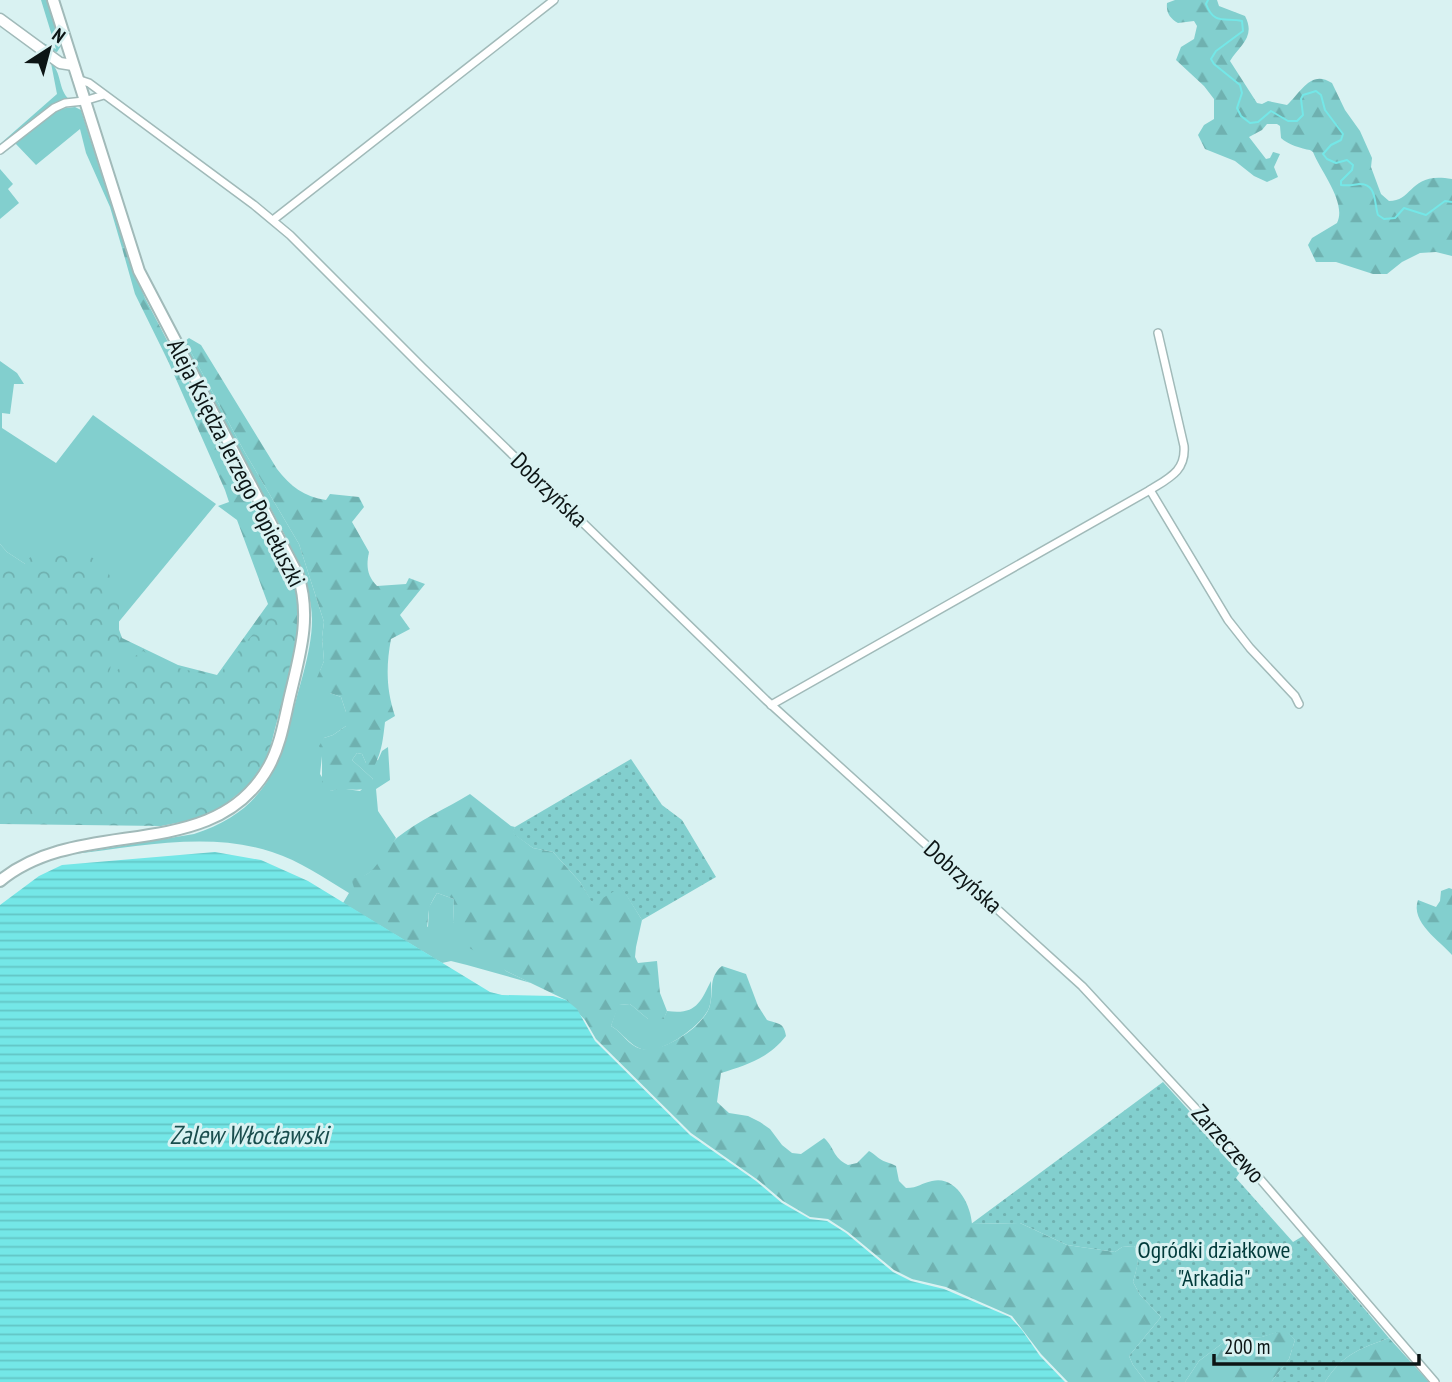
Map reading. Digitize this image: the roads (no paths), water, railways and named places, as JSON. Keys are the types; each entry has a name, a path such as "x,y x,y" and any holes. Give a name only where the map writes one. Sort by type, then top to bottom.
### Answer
{"main road":[{"name":"Aleja Księdza Jerzego Popiełuszki","path":"0,881 42,855 65,848 201,824 221,815 243,799 258,783 274,755 305,630 304,601 298,575 139,271 52,0"}],"street":[{"path":"273,220 554,0"},
{"path":"0,19 60,63 73,65"},
{"name":"Dobrzyńska","path":"77,79 84,80 104,94 273,220 771,705 1008,918"},
{"path":"0,150 54,108 104,94"},
{"path":"771,705 1150,490 1178,471 1184,458 1182,438 1158,333"},
{"path":"1150,490 1228,620 1295,696 1299,704"},
{"name":"Zarzeczewo","path":"1008,918 1088,992 1207,1120 1435,1382"}],"water":[{"name":"Zalew Włocławski","path":"215,852 261,860 308,881 490,992 502,995 553,996 566,1000 577,1009 595,1041 690,1135 756,1181 782,1203 810,1219 827,1221 846,1233 893,1272 911,1281 944,1289 1010,1317 1040,1356 1065,1382 0,1382 0,905 39,876 62,865"}],"waterway":[{"path":"1208,0 1206,4 1209,11 1217,18 1242,21 1243,31 1216,51 1211,59 1240,85 1242,93 1237,108 1241,116 1250,123 1258,122 1271,111 1288,121 1297,121 1303,115 1303,95 1316,91 1321,95 1325,110 1343,134 1341,140 1331,145 1323,154 1336,163 1347,160 1353,165 1341,185 1359,184 1369,187 1374,195 1378,215 1384,219 1395,218 1404,208 1426,215 1445,201 1452,202"}],"park label":[{"name":"Ogródki działkowe \"Arkadia\"","path":"1214,1264"}]}
